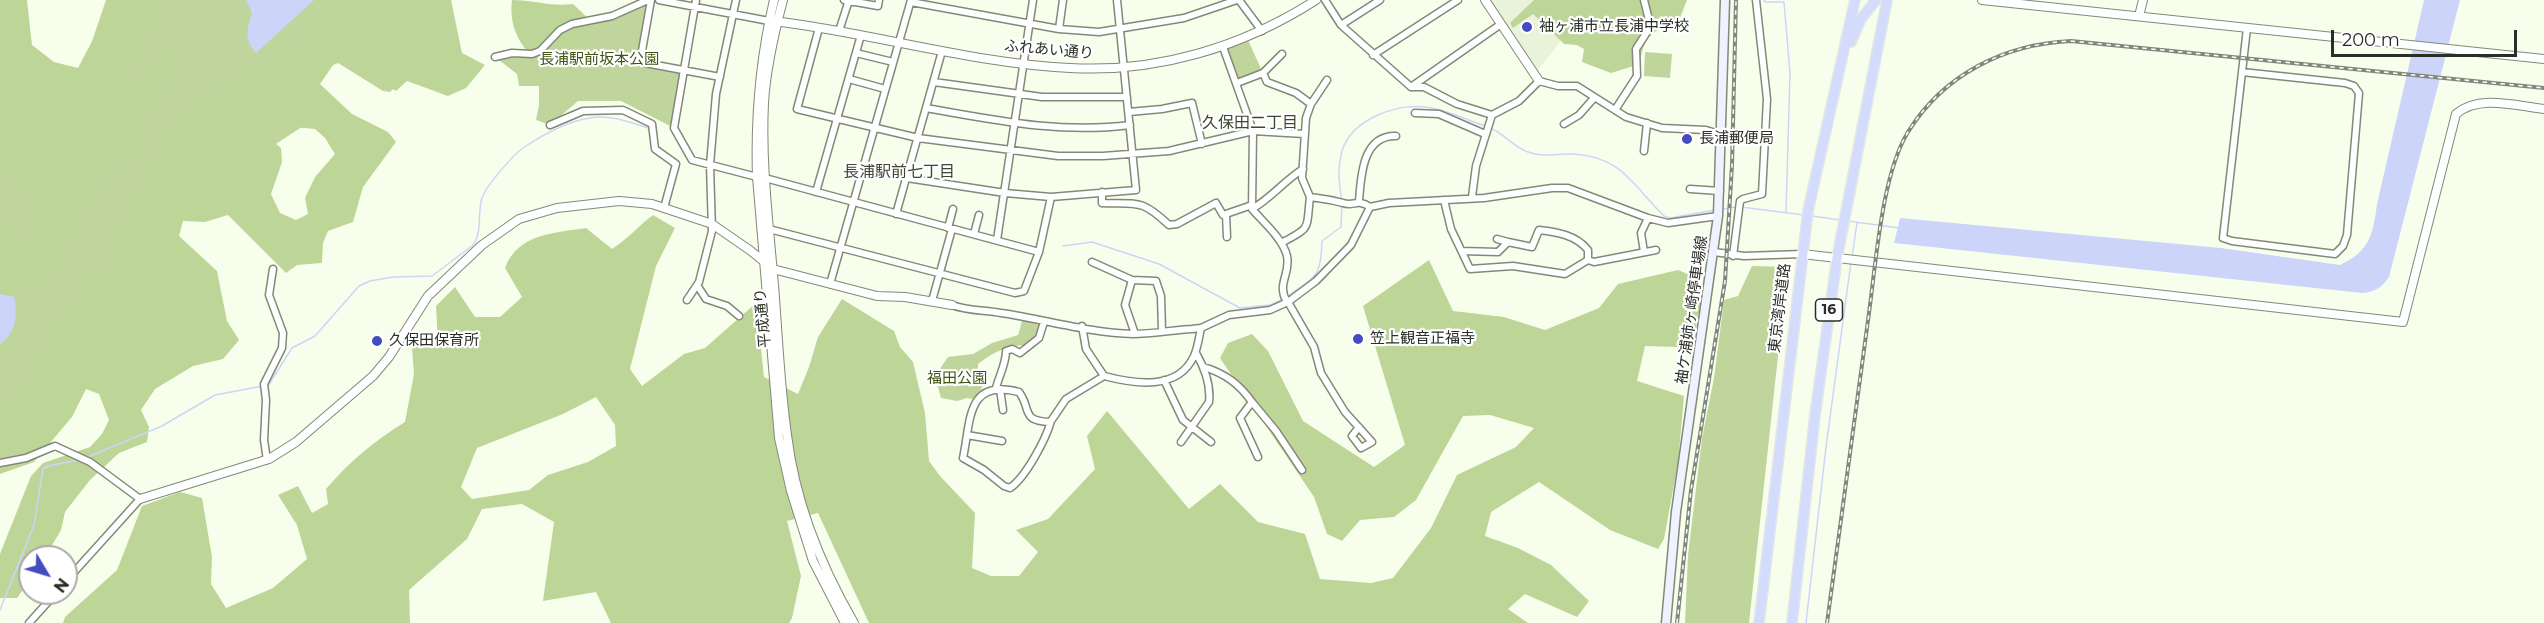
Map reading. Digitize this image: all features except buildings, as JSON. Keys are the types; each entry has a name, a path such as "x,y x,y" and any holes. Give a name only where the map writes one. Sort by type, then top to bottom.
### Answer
{"highway":[{"name":"東京湾岸道路","path":"1760,623 1808,211 1855,0"},
{"path":"1839,75 1856,28 1876,0"},
{"name":"16","path":"1792,623 1815,415 1840,258 1887,0"}],"main road":[{"name":"袖ケ浦姉ヶ崎停車場線","path":"1666,623 1676,512 1718,216 1725,0"}],"street":[{"path":"495,57 512,53 532,54 540,51 560,30 572,24 612,16 650,0"},
{"path":"650,0 640,62 720,77"},
{"path":"658,0 695,3 734,14 773,21"},
{"path":"687,300 697,285 712,224 710,165 720,77 736,0"},
{"name":"平成通り","path":"774,0 773,21 757,102 765,262 779,438 791,491 813,561 845,623"},
{"name":"平成通り","path":"773,21 783,0"},
{"path":"839,31 847,0 878,6 879,0"},
{"path":"998,240 1033,0"},
{"path":"1059,29 1063,0"},
{"path":"907,178 1005,193 1051,197 1136,190 1117,0"},
{"path":"830,284 911,1 1059,29 1099,32 1184,18 1238,0 1262,31"},
{"name":"ふれあい通り","path":"773,21 1023,64 1071,69 1124,67 1165,61 1223,46 1262,31 1316,0"},
{"path":"1325,0 1341,25 1411,87 1424,87 1457,104 1492,115"},
{"path":"1341,25 1380,0"},
{"path":"1373,55 1458,0"},
{"path":"1485,0 1539,81 1558,86 1577,86 1626,117 1662,128 1706,130 1722,135"},
{"path":"1615,110 1637,76 1636,50 1647,32 1649,20 1644,0"},
{"path":"1733,256 1740,201 1762,194 1767,99 1756,0"},
{"path":"1982,0 2544,59"},
{"path":"2139,16 2143,0"},
{"path":"695,3 674,128 692,160 1040,252"},
{"path":"1411,87 1501,24"},
{"path":"819,28 797,109 918,138 1011,152 1058,156 1169,151 1253,131 1304,134"},
{"path":"2242,72 2345,83 2354,86 2359,93 2347,235 2343,246 2334,254 2223,238 2247,28"},
{"path":"816,192 861,35"},
{"path":"1223,46 1253,131 1252,207 1281,243 1287,257 1281,290 1314,347 1321,373 1346,412 1359,427"},
{"path":"896,214 942,51"},
{"path":"856,53 893,62"},
{"path":"1237,83 1263,73 1282,54"},
{"path":"1263,73 1267,82 1296,93 1311,104"},
{"path":"849,79 885,89"},
{"path":"1281,243 1301,234 1308,226 1310,197 1302,178 1306,118 1311,104 1327,80"},
{"path":"1472,197 1476,166 1492,115 1527,95 1539,81"},
{"path":"934,82 1019,95 1068,99 1127,97"},
{"path":"1564,124 1579,115 1594,98"},
{"path":"1714,252 1733,256 1802,254 2403,322 2456,114 2464,107 2479,102 2544,109"},
{"path":"1129,112 1192,103 1202,144"},
{"path":"926,108 1067,130 1130,125"},
{"path":"550,125 583,111 623,110 652,124 655,149 676,164 664,208"},
{"path":"1415,113 1439,114 1485,134"},
{"path":"1644,152 1647,123"},
{"path":"1359,201 1361,168 1369,151 1378,141 1396,136"},
{"path":"1102,192 1102,203 1149,206 1169,225 1177,224 1188,216 1216,203 1224,215 1263,203 1288,178 1303,169"},
{"name":"平成通り","path":"761,178 773,269 787,436 798,488 821,558 854,623"},
{"path":"1310,197 1329,198 1346,204 1359,201 1370,207 1472,197 1484,198 1534,189 1568,189 1668,223 1718,216"},
{"path":"1690,189 1720,191"},
{"path":"768,229 1016,292 1024,291 1040,252 1051,197"},
{"path":"1444,200 1451,229 1470,269 1513,266 1565,274 1588,260 1594,262 1656,250"},
{"path":"78,568 140,499 267,460 296,442 373,376 428,296 482,244 519,219 557,208 619,201 652,204 712,224 773,269 877,296 905,297 952,305 965,310 1002,313 1044,322 1135,334 1201,328 1229,315 1270,310 1288,302 1316,281 1351,246 1370,207"},
{"path":"932,301 953,209"},
{"path":"1226,214 1227,237"},
{"path":"974,234 979,215"},
{"path":"1644,252 1641,233 1648,218"},
{"path":"1497,239 1532,247 1539,230 1550,231 1574,237 1588,250 1588,260"},
{"path":"1462,251 1498,252 1508,242"},
{"path":"1092,262 1132,280 1156,281 1161,296 1162,331"},
{"path":"267,460 264,440 266,400 264,384 282,348 283,333 269,295 273,269"},
{"path":"1132,280 1125,305 1135,334"},
{"path":"697,285 706,299 727,306 739,316"},
{"path":"1004,410 998,389 1000,370 1006,360 1006,351 1012,349 1020,353 1039,339 1044,322"},
{"path":"1082,326 1086,349 1104,376 1132,383 1164,380 1182,373 1196,353 1201,328"},
{"path":"1181,441 1209,402 1210,394 1204,367 1196,353"},
{"path":"1204,367 1221,372 1243,390 1276,431 1302,470"},
{"path":"1050,422 1039,422 1027,414 1019,392 998,389 987,391 976,400 963,458 1010,488 1016,484 1043,443 1050,422 1066,399 1104,376"},
{"path":"1164,380 1180,415 1190,428 1211,442"},
{"path":"1252,402 1240,418 1258,457"},
{"path":"967,435 1002,441"},
{"path":"0,463 26,458 55,446 90,462 140,499"},
{"path":"29,623 45,605"}],"shaded area":[{"name":"袖ヶ浦市立長浦中学校","path":"1490,0 1540,0 1532,13 1561,41 1537,71"}],"green space":[{"path":"0,0 27,0 32,45 54,62 78,68 109,9 110,0 157,0 141,43 118,77 120,105 147,69 172,46 169,77 144,111 133,151 102,173 44,277 6,295 0,294 0,220 14,250 45,233 43,213 17,176 0,140"},
{"path":"106,0 399,0 404,49 402,73 390,92 383,91 338,63 313,74 308,123 256,157 178,188 148,263 0,446 0,100 7,116 84,65"},
{"path":"325,0 451,0 462,53 485,65 466,88 448,96 407,81 396,91 340,55 320,84 352,114 388,132 396,142 363,187 353,222 328,231 323,243 322,263 297,265 286,273 228,215 205,222 183,221 179,236 217,271 227,321 239,340 223,359 193,366 155,389 141,410 149,427 147,442 119,453 90,480 65,512 61,530 52,545 18,545 18,597 0,598 0,554 31,476 43,463 90,447 102,434 109,420 99,394 86,389 72,417 34,462 0,474 0,403 25,394 63,322 90,279 116,273 124,267 121,228 137,208 161,150 208,98 309,38","holes":["263,115 273,116 294,127 315,129 325,138 335,154 315,177 305,198 308,214 296,220 280,213 271,194 282,162 281,148 256,127"]},
{"path":"512,0 557,5 573,4 593,23 587,33 592,39 592,47 562,48 532,57 522,45 515,31"},
{"name":"長浦駅前坂本公園","path":"648,0 640,62 684,70 674,128 621,101 578,101 550,125 536,120 539,86 519,86 517,74 495,57 532,54 560,30 613,16"},
{"path":"1534,0 1687,0 1678,23 1656,32 1647,40 1640,64 1611,73 1582,62 1584,49 1577,45 1564,44 1533,14 1513,28 1510,23"},
{"path":"1247,38 1263,73 1237,83 1223,47"},
{"path":"1645,52 1672,54 1670,78 1644,76"},
{"path":"653,215 675,228 656,266 630,369 642,386 684,354 705,348 756,303 764,377 798,394 818,337 842,299 894,331 900,347 913,362 925,413 929,461 975,513 972,568 991,576 1019,576 1038,552 1016,530 1048,519 1095,469 1087,436 1107,411 1189,509 1220,484 1258,522 1305,534 1320,579 1371,583 1393,578 1431,528 1457,475 1516,447 1534,428 1490,415 1463,416 1416,500 1394,517 1360,520 1342,541 1327,534 1314,497 1220,358 1228,343 1252,334 1268,351 1303,421 1374,467 1405,445 1363,306 1429,260 1453,311 1504,317 1545,330 1599,308 1618,284 1678,270 1697,278 1701,310 1698,314 1695,335 1678,347 1645,346 1637,381 1684,396 1678,463 1664,539 1658,549 1610,530 1539,482 1491,512 1485,536 1518,548 1551,565 1589,601 1577,617 1525,594 1508,609 1528,623 869,623 818,513 787,521 801,576 789,623 611,623 596,592 543,601 554,522 522,504 482,509 467,539 409,590 410,623 63,623 65,617 117,570 142,506 180,492 202,498 212,557 211,584 226,608 273,588 307,559 297,525 278,495 298,486 312,513 328,504 326,489 335,479 362,452 405,422 414,374 412,348 438,342 436,306 455,287 475,317 500,317 522,297 505,268 511,256 528,241 550,234 586,228 612,249","holes":["596,397 615,425 616,446 588,462 548,475 529,490 472,499 461,487 477,448 563,414"]},
{"path":"1752,266 1791,267 1784,301 1749,623 1685,623 1688,555 1702,438 1714,378 1724,300 1738,296"},
{"name":"福田公園","path":"1023,318 1042,321 1039,336 1027,344 996,353 978,364 978,374 984,383 976,400 967,398 957,401 941,398 935,376 948,357 973,354 992,343 1018,335"}],"water":[{"path":"246,0 314,0 256,53 248,39 252,13"},
{"path":"2424,0 2460,0 2389,277 2381,287 2362,293 1894,243 1900,218 2221,248 2340,265 2358,254 2364,247 2374,224"},
{"path":"0,294 14,297 16,310 13,329 0,344"}],"waterway":[{"path":"1764,0 1765,2 1784,2 1790,73 1786,212"},
{"path":"1342,201 1339,176 1342,151 1347,139 1367,121 1393,110 1420,106 1485,126"},
{"path":"268,386 292,348 315,336 359,286 370,281 393,277 432,276 472,246 478,236 484,193 500,171 523,148 546,134 590,118 612,118 648,128"},
{"path":"1490,128 1523,150 1534,154 1573,154 1604,161 1625,174 1664,216 1670,218 1715,210"},
{"path":"1288,296 1315,275 1320,262 1322,241 1341,227 1342,206"},
{"path":"1723,209 1736,207"},
{"path":"1741,207 1804,215"},
{"path":"1812,216 1840,220"},
{"path":"1848,221 1899,228"},
{"path":"1852,257 1857,223"},
{"path":"1063,246 1092,242 1159,264 1240,308 1270,305 1284,299"},
{"path":"1806,623 1826,447 1851,262"},
{"path":"85,458 162,426 215,395 263,386"},
{"path":"0,610 34,525 43,469 78,460"}],"railway":[{"path":"1677,623 1691,490 1725,281 1732,165 1736,0"},
{"path":"1827,623 1886,194 1899,150 1908,132 1939,94 1958,79 1978,66 2023,48 2071,41 2544,88"}],"place":[{"name":"袖ヶ浦市立長浦中学校","path":"1527,27"},
{"name":"長浦郵便局","path":"1687,139"},
{"name":"笠上観音正福寺","path":"1358,339"},
{"name":"久保田保育所","path":"377,341"}],"district":[{"name":"久保田二丁目","path":"1250,123"},
{"name":"長浦駅前七丁目","path":"899,172"}]}
